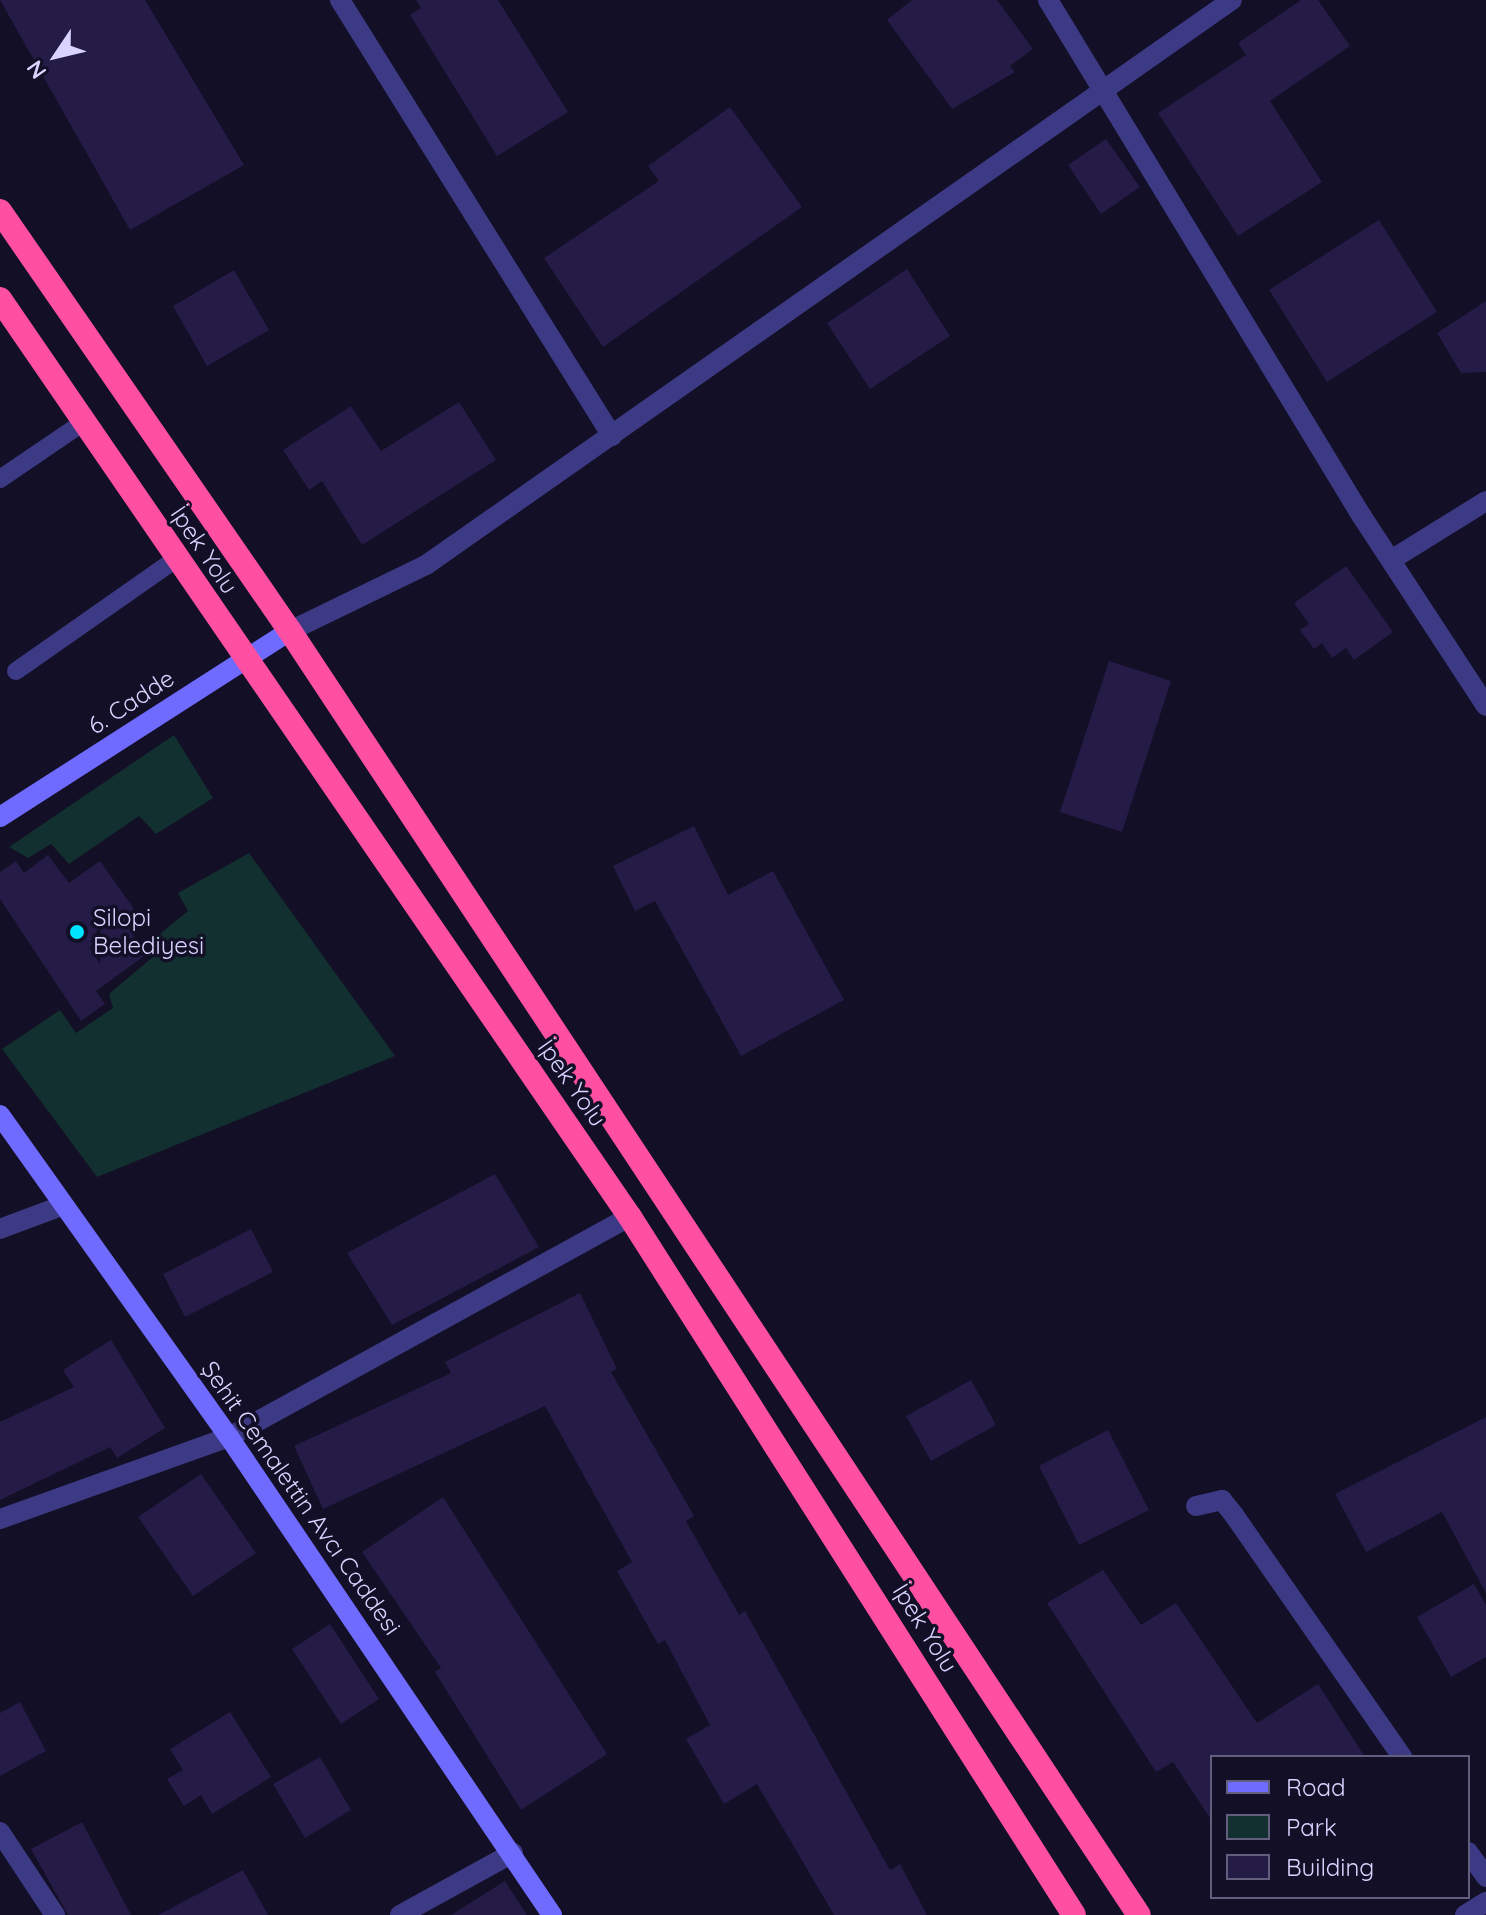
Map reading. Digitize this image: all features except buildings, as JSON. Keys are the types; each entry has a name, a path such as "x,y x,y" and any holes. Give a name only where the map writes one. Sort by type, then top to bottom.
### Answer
{"highway":[{"path":"0,211 290,631 1139,1915"},
{"name":"İpek Yolu","path":"4,312 84,422 630,1217 1074,1915"}],"street":[{"path":"340,0 612,436"},
{"path":"1048,0 1391,560 1486,706"},
{"path":"290,631 426,565 1232,0"},
{"path":"1391,560 1486,501"},
{"name":"6. Cadde","path":"0,817 290,631"},
{"name":"Şehit Cemalettin Avcı Caddesi","path":"0,1115 229,1437 552,1915"},
{"path":"0,1229 64,1205"},
{"path":"0,1519 229,1437 630,1217"},
{"path":"1196,1506 1222,1500 1228,1507 1401,1755"},
{"path":"0,1832 55,1915"},
{"path":"400,1915 513,1853"},
{"path":"1470,1855 1486,1877"},
{"path":"1465,1915 1486,1902"}],"lane":[{"path":"0,479 84,422"},
{"path":"16,671 176,559"}],"green space":[{"path":"174,735 213,798 156,834 139,816 69,864 51,844 28,858 9,847"},
{"path":"249,853 395,1056 97,1177 2,1049 60,1010 76,1033 113,1008 109,994 161,950 155,938 188,911 178,893"}],"place":[{"name":"Silopi Belediyesi","path":"77,932"}]}
